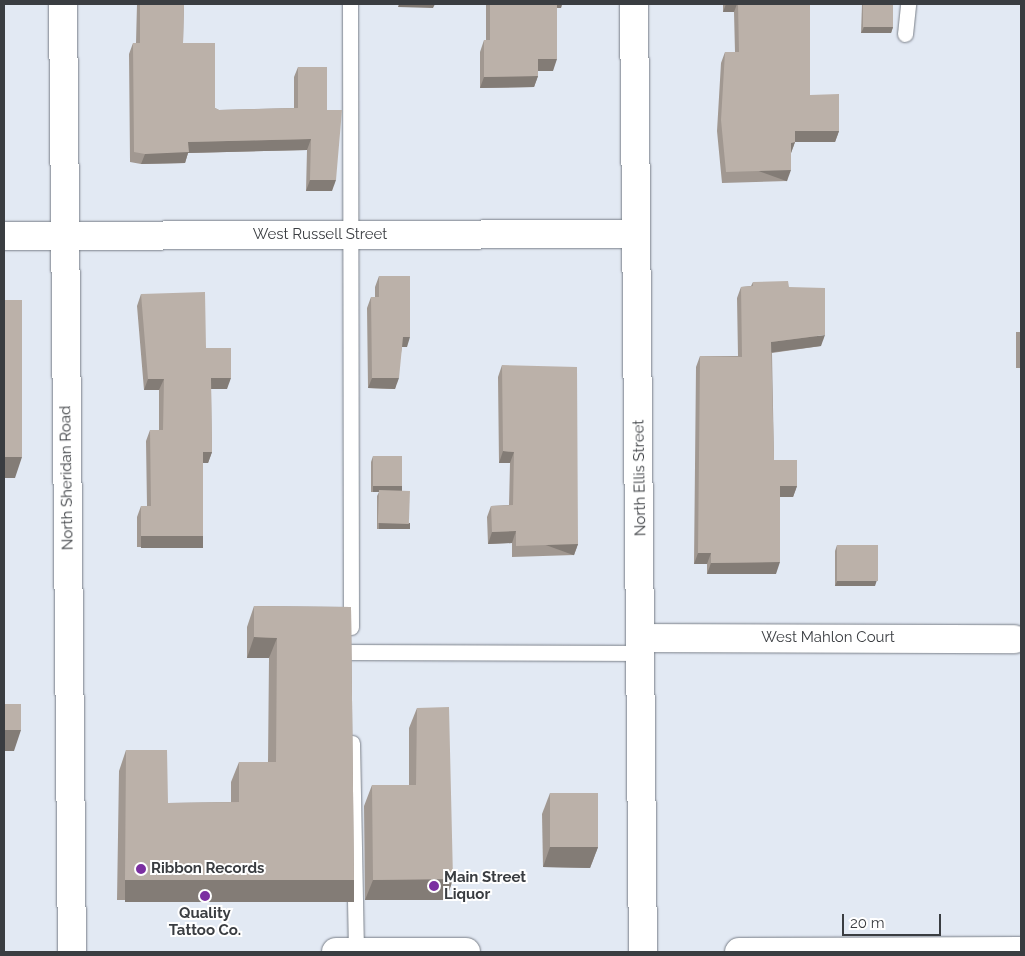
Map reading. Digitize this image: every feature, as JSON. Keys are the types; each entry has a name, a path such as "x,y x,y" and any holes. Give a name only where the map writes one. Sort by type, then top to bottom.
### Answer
{"street":[{"name":"North Sheridan Road","path":"63,4 72,952"},
{"name":"North Ellis Street","path":"634,4 635,234 642,645 642,952"},
{"name":"West Russell Street","path":"4,236 635,234"},
{"name":"West Mahlon Court","path":"642,645 1014,638"},
{"path":"739,952 1021,951"},
{"path":"336,952 466,952"}],"lane":[{"path":"350,4 352,235 351,672"},
{"path":"905,34 908,4"},
{"path":"351,652 642,645"},
{"path":"352,722 356,952"}],"building":[{"path":"140,4 184,4 183,43 215,43 215,108 219,110 298,108 298,67 327,67 327,110 342,110 336,180 310,180 311,139 188,142 189,152 145,154 134,152 133,43 140,43"},
{"path":"490,4 557,4 557,59 538,59 538,76 484,77 484,40 490,40"},
{"path":"738,4 810,4 810,95 839,94 839,131 795,131 795,142 791,143 791,170 726,172 721,120 725,52 739,52"},
{"path":"863,4 893,4 893,27 863,27"},
{"path":"379,276 410,276 410,337 403,337 399,378 372,378 371,297 379,297"},
{"path":"788,281 789,287 825,288 825,335 771,342 774,460 797,460 797,486 780,486 780,562 711,563 711,553 698,553 700,356 742,357 741,287 753,286 753,282"},
{"path":"205,292 206,348 231,348 231,378 211,378 212,452 203,452 203,536 141,536 141,506 151,506 150,430 163,430 164,379 148,379 141,294"},
{"path":"4,300 22,300 22,457 4,457"},
{"path":"502,365 577,367 578,544 516,546 516,531 492,532 491,506 513,505 514,452 503,451"},
{"path":"373,456 402,456 402,486 373,486"},
{"path":"379,490 410,491 409,524 378,523"},
{"path":"837,545 878,545 878,581 837,581"},
{"path":"254,606 351,607 354,880 125,880 126,750 167,750 168,803 239,802 239,762 276,762 277,638 254,637"},
{"path":"4,704 21,704 21,730 4,730"},
{"path":"449,707 453,879 373,880 372,785 416,785 417,708"},
{"path":"550,793 598,793 598,847 550,847"}],"place":[{"name":"Ribbon Records","path":"141,869"},
{"name":"Main Street Liquor","path":"434,886"},
{"name":"Quality Tattoo Co.","path":"205,896"}]}
